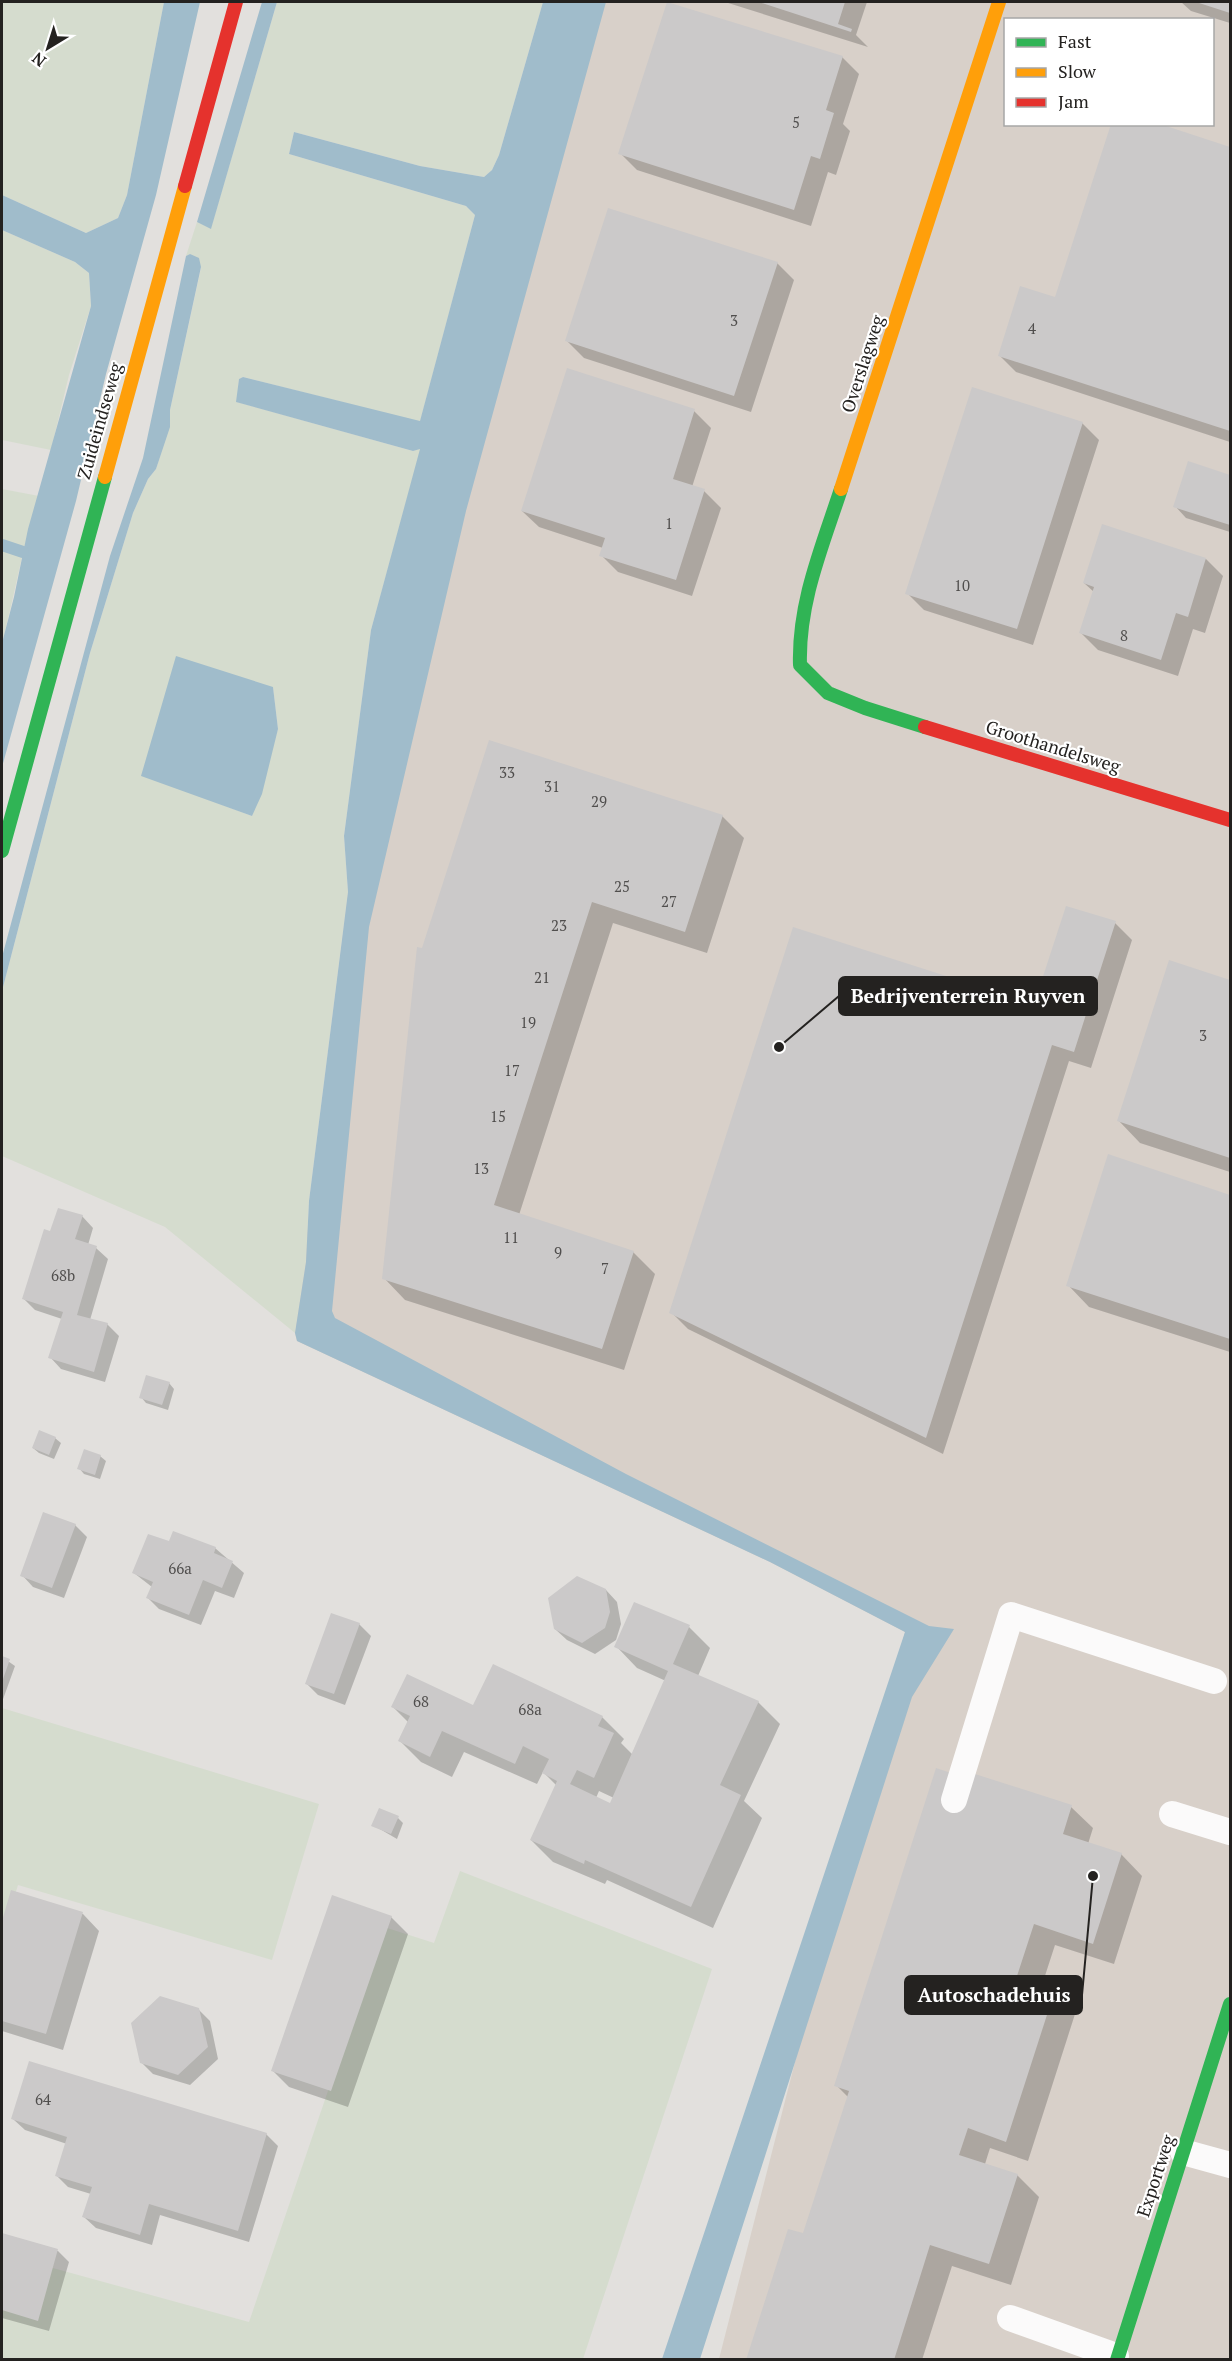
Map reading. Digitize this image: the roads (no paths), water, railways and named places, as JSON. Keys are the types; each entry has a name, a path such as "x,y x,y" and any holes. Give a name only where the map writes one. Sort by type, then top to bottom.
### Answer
{"street":[{"name":"Zuideindseweg","path":"2,851 236,2"},
{"name":"Overslagweg","path":"865,708 828,693 800,664 799,638 804,606 999,2"},
{"name":"Groothandelsweg","path":"865,708 1230,820"},
{"name":"Exportweg","path":"1117,2358 1230,2004"}],"lane":[{"path":"954,1800 1011,1615 1214,1681"},
{"path":"1172,1814 1230,1832"},
{"path":"1183,2152 1230,2165"},
{"path":"1010,2318 1117,2358"}],"water":[{"path":"164,2 200,2 156,195 106,374 76,501 2,767 2,643 28,529 91,306 89,273 75,262 2,230 2,195 86,233 118,218 127,195"},
{"path":"262,2 277,2 211,229 197,222"},
{"path":"543,2 606,2 466,511 369,927 332,1311 335,1318 626,1474 929,1626 954,1629 912,1697 700,2359 662,2359 905,1632 770,1562 297,1341 295,1333 306,1262 309,1201 348,892 344,836 371,630 420,449 413,451 236,402 239,379 243,377 420,421 475,215 466,206 289,154 294,132 420,166 484,177 492,170 499,155"},
{"path":"190,254 199,258 201,267 170,410 170,427 156,469 148,479 133,513 90,653 2,991 2,957 110,556 143,458 186,256"},
{"path":"176,656 273,687 278,729 262,794 252,816 141,776"}],"waterway":[{"path":"2,545 23,552"}],"place":[{"name":"Bedrijventerrein Ruyven","path":"779,1047"},
{"name":"Autoschadehuis","path":"1093,1876"}]}
